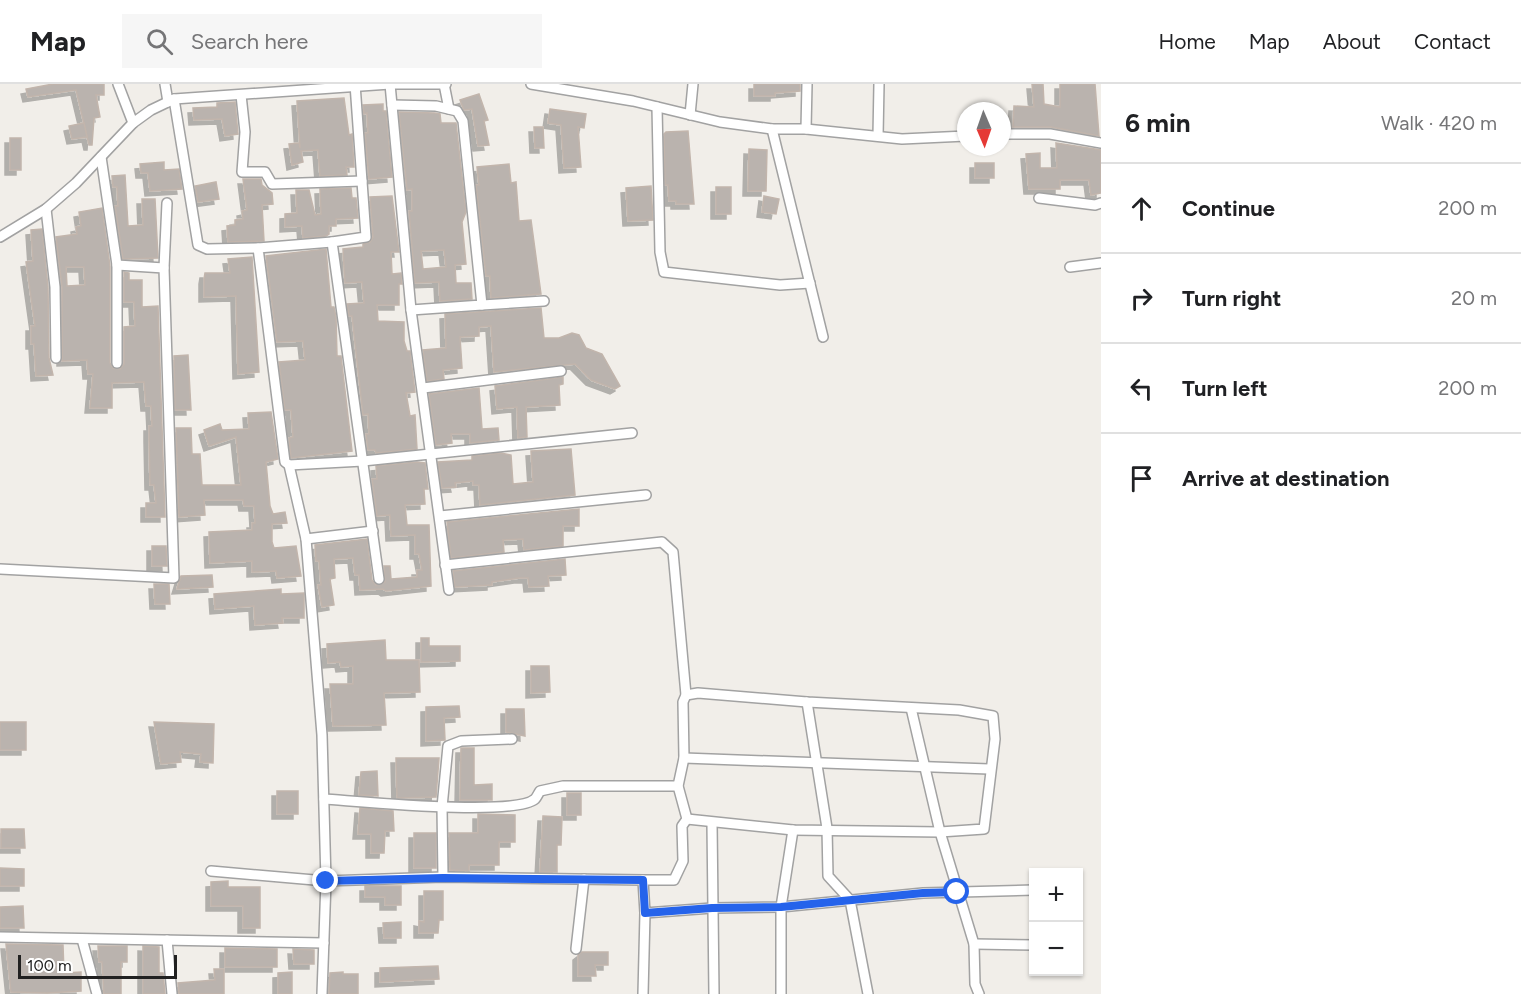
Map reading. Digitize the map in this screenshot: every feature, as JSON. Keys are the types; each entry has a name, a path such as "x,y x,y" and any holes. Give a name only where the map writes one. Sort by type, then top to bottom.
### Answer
{"street":[{"path":"118,84 132,123"},
{"path":"165,84 171,101 198,245 207,249 258,248 366,237 355,86"},
{"path":"390,84 411,310 449,590"},
{"path":"0,237 46,209 101,157 132,123 171,101 241,95 269,89 445,84 448,109"},
{"path":"531,84 772,129 807,129 902,139 957,136"},
{"path":"690,115 693,84"},
{"path":"807,84 807,129"},
{"path":"878,136 879,84"},
{"path":"241,95 245,132 242,172 265,172 272,184 362,181"},
{"path":"392,105 436,106 457,111 463,121 482,305"},
{"path":"657,107 660,252 664,272 780,285 810,283"},
{"path":"772,129 823,337"},
{"path":"1011,134 1050,134 1101,143"},
{"path":"101,157 117,265 117,363"},
{"path":"1039,198 1095,205 1101,203"},
{"path":"0,569 174,579 164,268 167,202"},
{"path":"46,209 55,287 56,358"},
{"path":"332,242 380,579"},
{"path":"258,248 285,462 289,465 306,539 322,735 326,881 322,994"},
{"path":"1070,267 1101,262"},
{"path":"117,265 164,268"},
{"path":"411,310 543,302"},
{"path":"423,388 561,371"},
{"path":"289,465 363,461 431,452 632,433"},
{"path":"440,516 646,495"},
{"path":"306,539 373,531"},
{"path":"445,565 662,542 673,552 686,695 682,702 684,758 678,786 687,819"},
{"path":"686,695 698,693 807,702 959,710 993,716 995,740 989,769 984,829 940,832 827,828 793,830 687,819"},
{"path":"807,702 827,828 828,876 850,900 868,994"},
{"path":"911,708 940,832 974,944 975,984 979,994"},
{"path":"443,878 442,807 446,757 450,744 512,739"},
{"path":"684,758 699,756 924,769 989,769"},
{"path":"324,799 442,807 518,805 534,800 540,791 563,786 678,786"},
{"path":"211,871 326,881 443,878 674,880 683,861 682,826 687,819"},
{"path":"712,823 714,994"},
{"path":"781,994 781,907 793,830"},
{"path":"576,949 584,879"},
{"path":"643,880 645,913 643,994"},
{"path":"645,913 712,908 781,907 957,892 1029,890"},
{"path":"0,937 324,943"},
{"path":"82,939 97,994"},
{"path":"167,940 172,994"},
{"path":"974,944 1029,945"}],"building":[{"path":"53,84 104,84 104,95 96,95 100,117 94,118 92,145 89,145 76,90 28,97 26,89"},
{"path":"754,84 800,84 800,91 775,93 775,96 754,96"},
{"path":"1032,84 1043,84 1044,104 1060,107 1060,84 1095,84 1099,136 1051,127 1013,127 1014,106 1034,107"},
{"path":"479,94 488,120 484,121 489,145 478,146 472,109 464,110 460,100"},
{"path":"344,98 349,135 352,134 354,167 346,167 347,175 320,176 318,150 301,151 303,162 292,165 289,144 299,143 300,148 297,101"},
{"path":"235,102 238,134 225,136 222,119 194,120 193,108 217,107 217,103"},
{"path":"383,104 383,111 386,111 392,177 369,179 365,133 368,133 367,113 364,114 363,105"},
{"path":"550,109 586,114 584,128 578,127 581,167 564,168 561,125 548,123"},
{"path":"399,112 435,113 440,114 441,123 456,123 466,212 462,222 466,264 455,265 456,283 471,283 472,299 440,301 439,282 415,283 409,211 412,211 412,189 407,190","holes":["444,250 446,267 423,269 421,251"]},
{"path":"84,123 87,137 72,139 69,126"},
{"path":"534,127 543,127 544,148 535,148"},
{"path":"688,131 694,204 676,204 676,201 669,201 668,185 665,185 664,134"},
{"path":"10,138 21,138 21,170 10,170"},
{"path":"1056,143 1101,150 1101,193 1091,195 1089,180 1060,180 1060,189 1029,189 1026,154 1040,153 1040,168 1057,168"},
{"path":"749,149 767,150 766,191 748,191"},
{"path":"164,162 164,170 179,169 182,189 150,191 148,173 141,173 140,164"},
{"path":"975,163 994,163 994,178 975,178"},
{"path":"509,164 511,183 516,182 519,221 531,220 541,294 491,298 490,276 486,276 476,185 479,185 477,167"},
{"path":"125,175 128,226 143,225 142,199 155,199 158,258 123,259 115,206 118,206 117,187 113,187 112,176"},
{"path":"243,179 261,179 262,185 272,193 273,204 262,205 264,241 228,242 227,226 235,225 235,220 243,219 242,211 247,210"},
{"path":"216,182 219,199 198,202 195,186"},
{"path":"651,186 653,220 628,221 626,188"},
{"path":"716,187 731,187 731,214 716,214"},
{"path":"351,188 352,198 356,198 358,218 336,219 336,226 329,226 329,234 326,236 303,238 302,226 285,227 285,214 297,213 296,190 309,190 315,215 321,214 320,189"},
{"path":"392,196 399,252 391,252 392,274 401,273 402,284 399,284 399,305 377,305 378,321 404,322 404,341 407,351 410,351 415,392 406,393 410,416 415,415 417,449 376,453 375,450 368,450 366,434 369,434 368,414 363,415 352,316 349,316 347,304 364,303 362,282 345,283 343,249 363,247 363,244 370,242 373,237 370,197"},
{"path":"764,196 779,199 776,214 762,212"},
{"path":"102,208 110,266 110,363 113,368 120,369 124,364 124,327 135,326 134,302 124,302 124,272 129,273 129,280 142,280 142,307 158,306 165,517 146,517 146,503 156,503 154,485 150,485 151,406 146,406 144,382 112,383 112,408 90,408 93,374 88,374 87,360 62,361 62,287 56,237 77,234 76,227 81,226 79,212","holes":["66,267 84,267 85,285 67,286"]},
{"path":"42,229 48,287 49,358 53,375 36,376 34,344 31,344 31,326 35,326 26,262 33,261 31,230"},
{"path":"326,249 331,307 334,307 336,317 337,356 341,356 352,451 291,458 289,438 293,437 291,410 285,410 279,362 305,360 303,341 277,342 266,256"},
{"path":"252,257 259,372 238,374 236,296 204,297 204,279 205,273 230,273 228,259"},
{"path":"541,308 544,338 559,338 572,333 579,335 586,348 602,354 620,386 615,389 591,380 575,364 494,372 491,326 479,327 479,336 460,337 462,368 443,370 444,379 427,381 423,350 446,348 445,314"},
{"path":"188,355 191,410 175,410 174,356"},
{"path":"563,377 563,384 559,385 560,405 526,407 527,437 518,438 517,407 497,409 495,386"},
{"path":"479,388 482,429 498,428 499,440 470,443 470,434 451,434 452,443 436,445 429,394"},
{"path":"271,412 278,459 266,462 270,506 273,514 285,512 287,523 272,524 272,542 274,548 296,546 301,576 277,578 276,571 252,572 252,561 210,563 209,532 252,530 252,523 255,523 254,506 244,506 243,500 204,500 205,515 179,517 176,428 191,428 192,454 200,454 202,485 241,485 236,437 209,446 204,430 220,424 222,430 249,429 248,413"},
{"path":"571,449 575,495 480,505 479,485 473,485 473,481 455,483 456,487 442,488 438,462 472,460 472,456 501,453 511,455 513,484 533,482 531,451"},
{"path":"425,463 428,489 424,489 425,504 405,505 407,525 429,525 431,586 386,591 383,589 360,590 359,575 355,575 353,558 334,559 335,578 330,579 334,605 322,607 318,585 321,585 319,561 316,561 315,545 367,539 372,580 376,585 385,582 384,566 390,566 391,579 417,577 417,570 422,570 419,554 415,554 415,535 391,536 390,515 377,516 372,479 377,479 376,466"},
{"path":"579,509 579,526 563,526 563,546 524,550 523,539 503,540 504,552 451,558 447,522"},
{"path":"152,546 166,546 167,566 152,566"},
{"path":"565,559 566,575 548,576 549,586 529,587 528,578 519,578 492,582 492,585 455,587 453,571"},
{"path":"212,575 213,587 177,589 181,576"},
{"path":"154,584 169,584 170,604 155,604"},
{"path":"281,589 281,594 304,593 304,618 282,618 283,623 255,625 254,606 215,609 214,594"},
{"path":"421,638 429,638 429,646 460,646 460,661 421,662"},
{"path":"385,640 386,660 419,660 420,692 384,693 386,725 333,726 330,684 353,684 353,666 341,667 340,662 328,663 327,644"},
{"path":"531,666 549,666 550,692 531,693"},
{"path":"459,706 460,717 444,718 445,740 426,741 426,707"},
{"path":"506,709 524,709 525,736 506,732"},
{"path":"0,722 26,722 26,750 0,750"},
{"path":"154,722 214,724 213,763 200,762 201,754 180,752 181,762 161,764"},
{"path":"461,748 474,748 474,785 492,784 492,800 460,800"},
{"path":"396,758 439,758 436,797 397,798"},
{"path":"377,771 378,796 359,795 361,772"},
{"path":"277,791 298,791 298,814 277,814"},
{"path":"567,793 581,793 581,815 567,815"},
{"path":"360,808 393,811 394,831 385,831 384,853 371,853 371,834 358,834"},
{"path":"478,814 515,815 515,842 499,842 499,865 469,865 469,871 450,870 449,833 478,833"},
{"path":"543,816 562,817 561,845 557,845 557,872 540,872"},
{"path":"1,829 24,829 25,848 1,848"},
{"path":"414,833 436,833 436,868 414,868"},
{"path":"0,868 24,869 24,886 0,886"},
{"path":"228,881 228,887 260,887 260,928 243,928 243,906 211,906 211,882"},
{"path":"365,886 401,886 401,905 385,905 385,897 365,897"},
{"path":"424,891 443,891 443,920 439,920 438,933 419,933 419,921 424,922"},
{"path":"23,906 24,928 0,928 0,907"},
{"path":"401,922 401,938 384,938 383,923"},
{"path":"6,944 63,945 64,973 81,972 81,991 11,992"},
{"path":"98,946 127,946 127,962 121,962 121,994 104,994 102,962 99,962"},
{"path":"143,946 159,947 159,973 163,973 165,994 143,994"},
{"path":"225,948 277,949 277,967 225,967"},
{"path":"293,949 314,950 314,964 294,964"},
{"path":"582,952 608,952 608,965 595,965 596,976 578,976 578,955"},
{"path":"438,966 439,979 380,982 380,968"},
{"path":"214,969 224,969 224,994 179,994 178,983 215,980"},
{"path":"292,972 292,994 278,994 278,973"},
{"path":"343,972 343,974 358,974 358,994 329,994 330,973"}],"route":[{"path":"326,881 443,878 643,880 645,913 712,908 781,907 923,893 957,892"}]}
